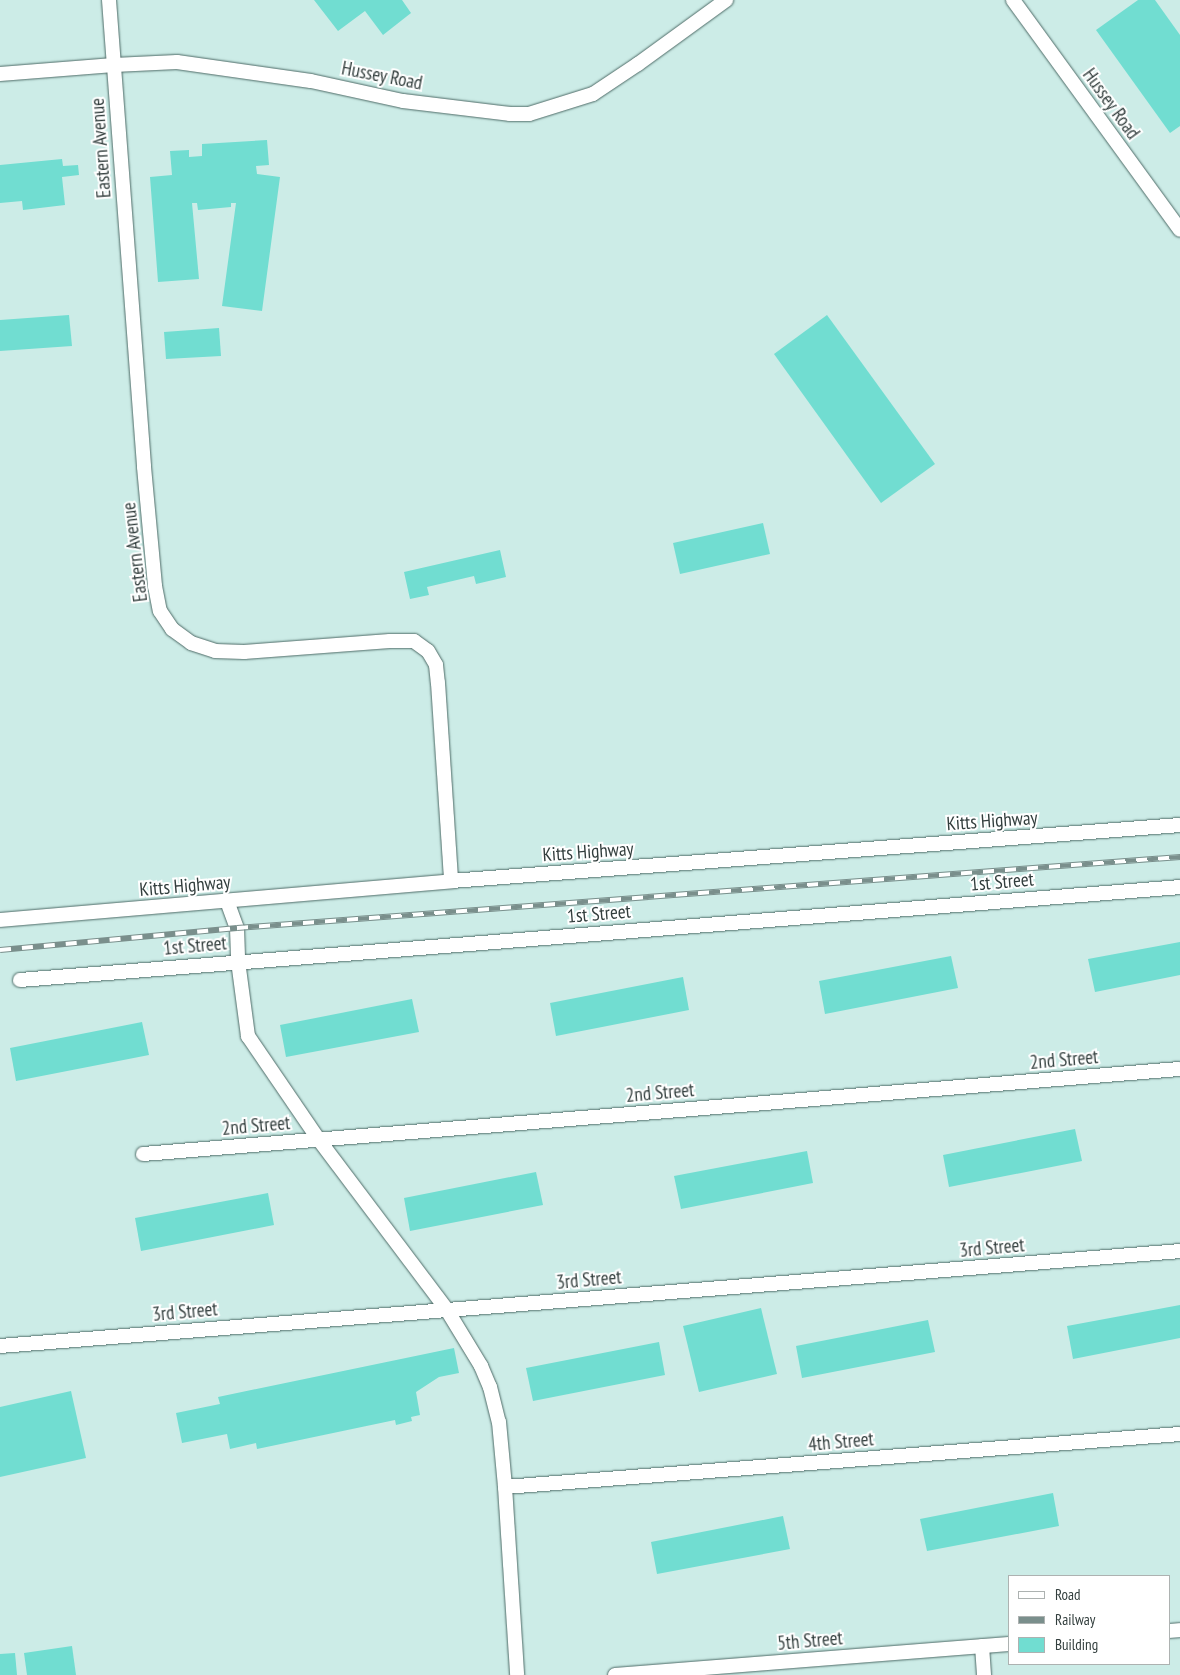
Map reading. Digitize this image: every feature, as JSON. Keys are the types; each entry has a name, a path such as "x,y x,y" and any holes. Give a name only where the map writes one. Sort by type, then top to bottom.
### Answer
{"street":[{"name":"Eastern Avenue","path":"109,0 144,467 155,586 160,611 172,629 191,643 216,651 244,652 390,641 414,641 428,651 436,665 438,683 451,881"},
{"name":"Hussey Road","path":"0,74 177,62 310,81 403,100 510,114 529,114 593,94 726,0"},
{"name":"Hussey Road","path":"1013,0 1180,230"},
{"name":"Kitts Highway","path":"0,920 451,881 1180,825"},
{"name":"1st Street","path":"20,980 238,961 1180,887"},
{"path":"228,901 237,928 238,961 248,1036 319,1140 447,1310 482,1366 499,1422 518,1675"},
{"name":"2nd Street","path":"143,1154 1180,1069"},
{"name":"3rd Street","path":"0,1346 1180,1251"},
{"name":"4th Street","path":"505,1487 1180,1434"},
{"name":"5th Street","path":"615,1675 1008,1644"},
{"path":"982,1646 984,1675"}],"building":[{"path":"314,0 402,0 411,13 383,35 365,11 338,31"},
{"path":"1138,0 1155,0 1180,35 1180,126 1170,133 1096,30"},
{"path":"267,140 269,165 256,166 257,174 280,177 262,311 222,306 236,203 231,203 231,207 198,210 197,203 192,203 199,279 158,282 150,177 172,175 170,151 189,150 189,157 202,156 202,144"},
{"path":"62,159 63,166 78,165 79,175 62,177 65,205 23,210 22,201 0,203 0,165"},
{"path":"69,315 72,346 0,351 0,320"},
{"path":"827,315 935,464 881,503 774,354"},
{"path":"219,328 221,356 166,359 164,332"},
{"path":"763,523 770,554 680,574 673,543"},
{"path":"500,550 506,577 476,584 474,576 427,587 429,595 410,599 404,572"},
{"path":"1180,942 1180,975 1095,992 1088,959"},
{"path":"951,956 958,988 825,1014 819,981"},
{"path":"683,977 689,1010 556,1036 550,1003"},
{"path":"412,999 419,1032 286,1057 280,1025"},
{"path":"142,1022 149,1055 16,1081 10,1048"},
{"path":"1075,1129 1082,1161 949,1187 943,1155"},
{"path":"807,1151 813,1183 681,1209 674,1176"},
{"path":"536,1172 543,1205 410,1231 404,1198"},
{"path":"268,1193 274,1225 141,1251 135,1218"},
{"path":"1180,1305 1180,1338 1073,1359 1067,1326"},
{"path":"761,1308 777,1374 699,1392 683,1326"},
{"path":"928,1320 935,1352 802,1378 796,1346"},
{"path":"659,1342 665,1375 533,1401 526,1368"},
{"path":"454,1348 459,1373 439,1377 416,1392 420,1415 411,1417 412,1421 396,1425 395,1420 257,1449 256,1443 230,1449 227,1434 182,1443 176,1413 220,1404 218,1397"},
{"path":"71,1391 86,1458 0,1477 0,1407"},
{"path":"1053,1493 1059,1526 927,1551 920,1519"},
{"path":"783,1516 790,1549 657,1574 651,1542"},
{"path":"72,1646 76,1675 27,1675 24,1653"},
{"path":"15,1653 17,1675 0,1675 0,1654"}],"railway":[{"path":"0,950 237,928 1180,857"}]}
